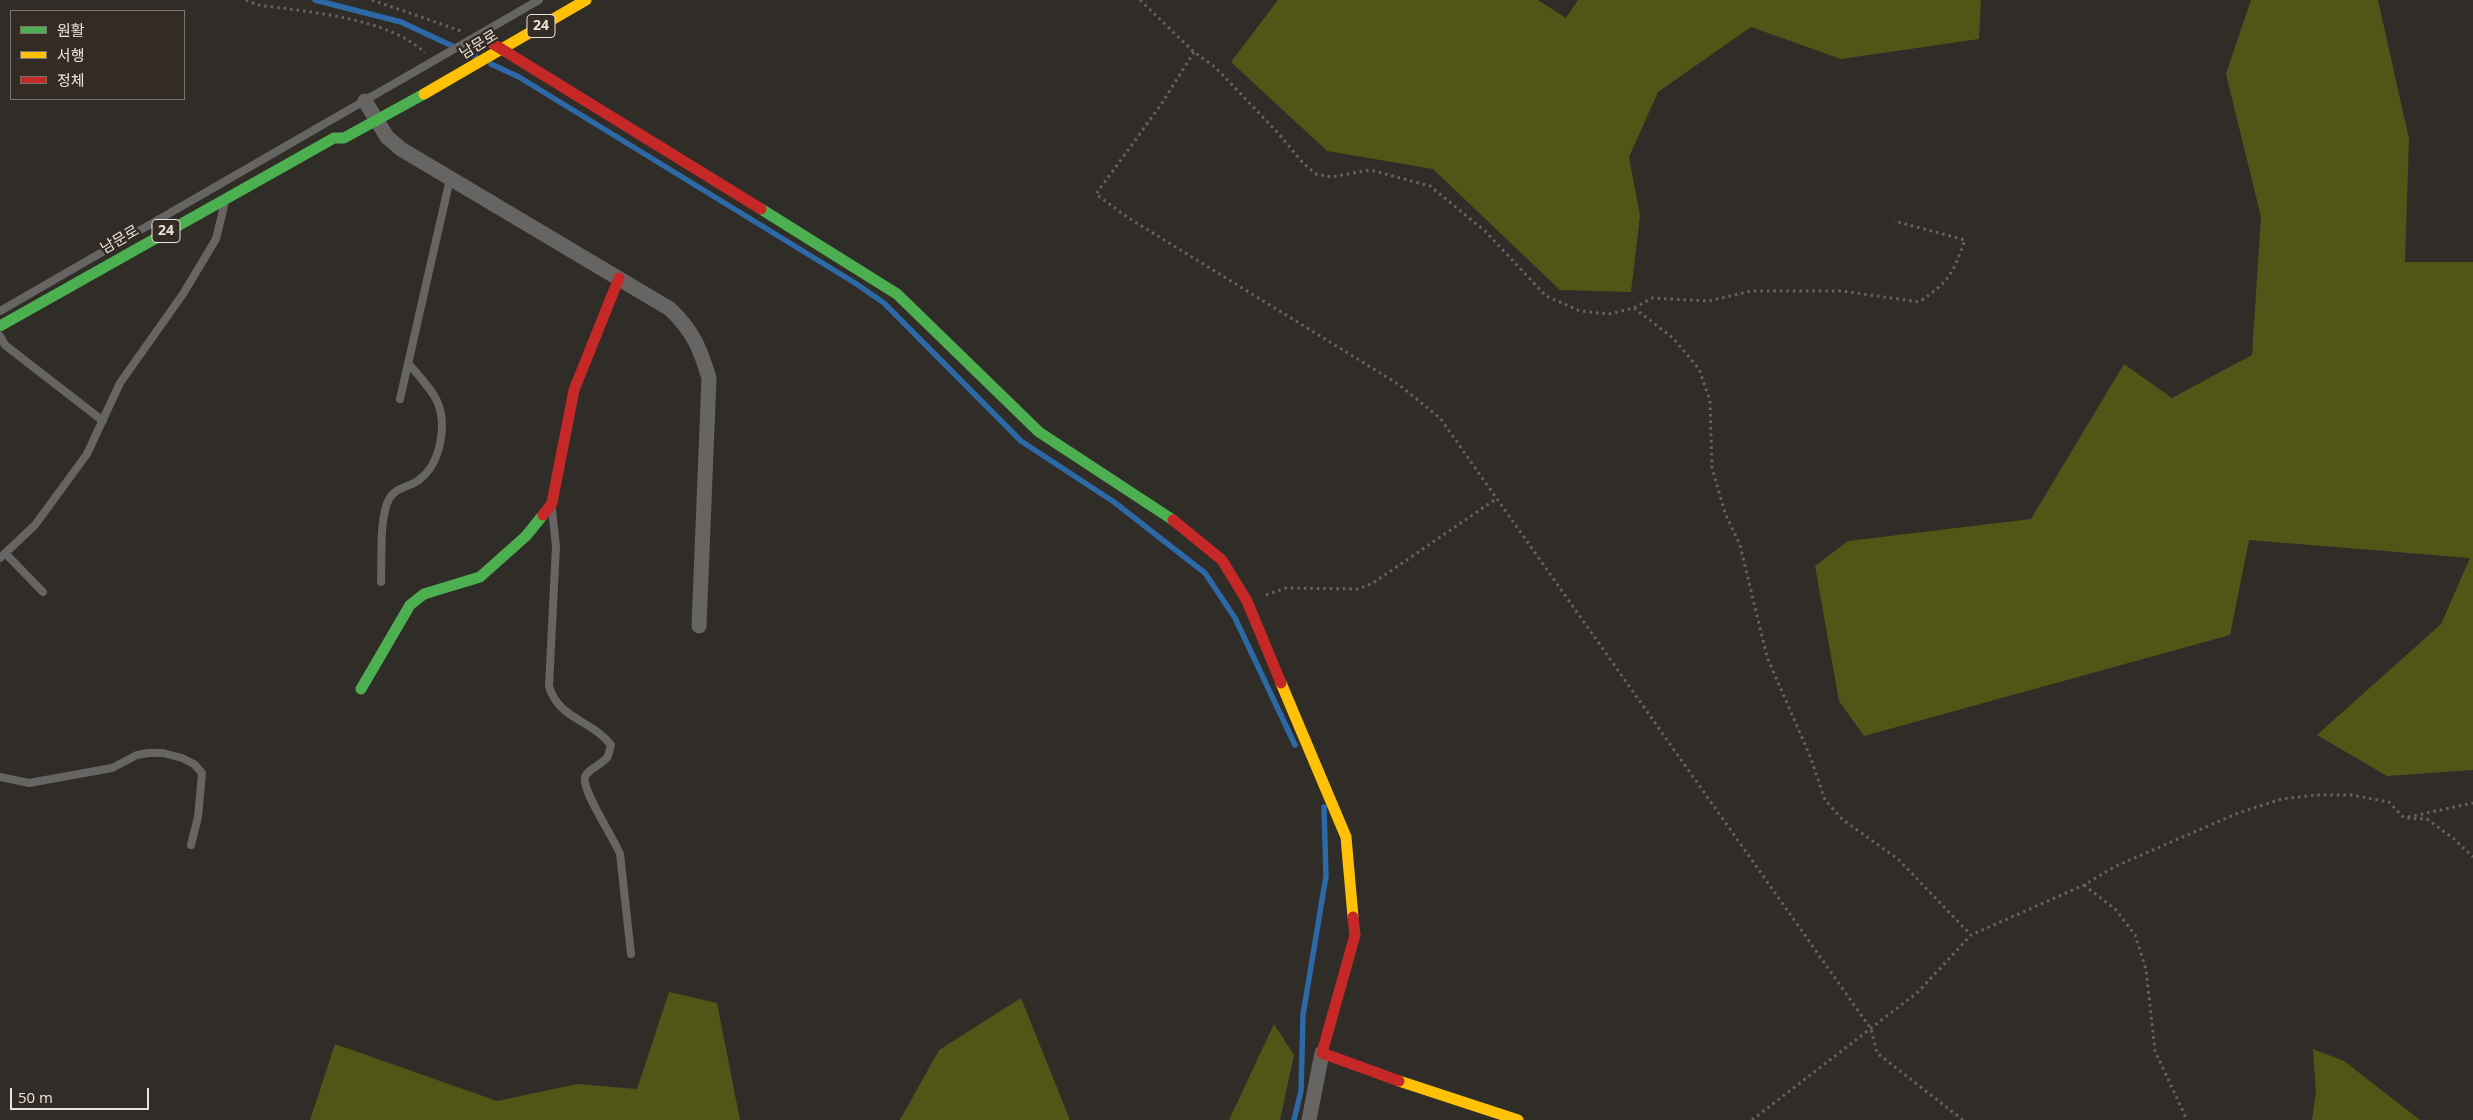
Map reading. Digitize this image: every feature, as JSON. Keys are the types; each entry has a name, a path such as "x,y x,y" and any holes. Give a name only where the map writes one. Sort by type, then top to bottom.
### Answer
{"street":[{"name":"남문로","path":"371,110 467,70 586,0"},
{"name":"남문로","path":"0,326 226,197 334,138 344,138 371,110 448,65 483,41 543,5"},
{"path":"483,41 828,249 897,294 1039,432 1166,514 1222,560 1246,601 1346,837 1355,935 1322,1053 1310,1120"},
{"path":"371,110 393,143 450,179 670,309 686,324 700,348 709,378 699,626"},
{"path":"361,689 410,604 424,594 480,576 526,536 552,503 574,390 619,278"},
{"path":"1322,1053 1367,1071 1518,1120"}],"lane":[{"path":"0,311 371,110 434,62 483,41"},
{"path":"400,399 450,179"},
{"path":"43,592 3,555 35,525 86,454 120,383 183,294 216,239 226,197"},
{"path":"0,336 5,345 102,421"},
{"path":"381,582 384,512 389,499 400,488 419,481 431,468 440,439 441,413 436,398 408,363"},
{"path":"552,503 556,546 549,686 557,706 603,735 612,745 607,758 586,774 584,783 595,809 615,840 620,854 631,954"},
{"path":"0,777 29,783 112,768 137,754 163,753 182,758 194,764 202,773 198,817 191,845"}],"path":[{"path":"246,0 258,5 346,16 412,41 434,62"},
{"path":"372,0 483,41"},
{"path":"1140,0 1194,52 1215,67 1316,174 1331,177 1370,170 1430,186 1485,231 1546,296 1580,311 1609,314 1634,308 1652,298 1709,301 1751,292 1842,291 1919,302 1942,286 1954,268 1965,240 1894,221"},
{"path":"1194,52 1160,106 1096,194 1127,217 1398,384 1440,418 1870,1029 1877,1053 1963,1120"},
{"path":"1634,308 1673,338 1699,369 1710,401 1712,468 1725,513 1740,545 1767,656 1810,756 1825,800 1843,820 1898,858 1970,935"},
{"path":"1246,601 1286,588 1359,589 1373,583 1496,499"},
{"path":"1752,1120 1918,992 1970,935 2084,885 2116,866 2229,817 2282,799 2315,795 2351,795 2389,802 2404,818 2427,819 2454,839 2473,858"},
{"path":"2404,818 2473,802"},
{"path":"2084,885 2116,910 2135,935 2146,969 2155,1050 2187,1120"}],"green space":[{"path":"1278,0 1538,0 1566,18 1578,0 1981,0 1979,39 1841,59 1751,27 1658,92 1629,157 1640,216 1631,292 1560,290 1433,169 1327,151 1231,62"},
{"path":"2251,0 2378,0 2409,139 2405,262 2473,262 2473,770 2387,776 2317,735 2441,624 2470,558 2249,540 2230,635 1864,736 1839,701 1815,566 1848,541 2031,519 2124,364 2172,398 2252,355 2261,217 2226,74"},
{"path":"669,992 717,1003 740,1120 310,1120 335,1044 497,1101 577,1084 637,1089"},
{"path":"1021,998 1070,1120 900,1120 939,1050"},
{"path":"1274,1024 1294,1055 1280,1120 1229,1120"},
{"path":"2313,1049 2344,1061 2420,1120 2312,1120 2316,1092"}],"waterway":[{"path":"315,0 401,22 476,57"},
{"path":"491,64 519,77 855,283 884,303 1021,441 1114,502 1205,573 1235,618 1295,745"},
{"path":"1294,1120 1301,1091 1303,1015 1326,876 1324,807"}],"traffic: fast":[{"path":"0,326 334,138 344,138 424,94"},
{"path":"761,209 897,294 1039,432 1173,520"},
{"path":"361,689 410,605 424,594 480,577 526,536 543,515"}],"traffic: slow":[{"path":"424,94 586,0"},
{"path":"1281,683 1346,837 1353,917"},
{"path":"1399,1081 1518,1120"}],"traffic: jam":[{"path":"490,42 761,209"},
{"path":"543,515 552,503 574,390 619,278"},
{"path":"1173,520 1222,560 1247,601 1281,683"},
{"path":"1353,917 1355,935 1322,1053 1399,1081"}]}
